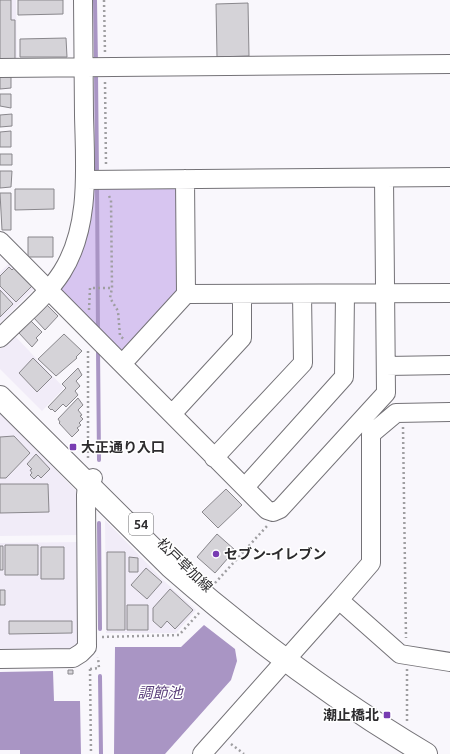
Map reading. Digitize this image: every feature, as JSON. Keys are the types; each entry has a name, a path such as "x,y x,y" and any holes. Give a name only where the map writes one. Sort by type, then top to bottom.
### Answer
{"main road":[{"name":"松戸草加線","path":"0,386 89,475 171,567 284,660 361,715 426,754"},
{"name":"松戸草加線","path":"0,397 89,475"}],"street":[{"path":"0,338 48,290 62,271 70,255 94,180 93,68 83,0"},
{"path":"0,68 450,64"},
{"path":"94,180 450,177"},
{"path":"0,241 214,458 267,510 273,512 280,509 386,393 384,178"},
{"path":"122,364 186,294 185,179"},
{"path":"186,294 242,295 450,293"},
{"path":"214,458 303,363 302,294"},
{"path":"245,487 344,377 345,294"},
{"path":"172,414 242,338 242,295"},
{"path":"386,366 450,365"},
{"path":"202,754 371,563 371,434 396,413 450,412"},
{"path":"0,659 73,658 90,653 87,647 89,475"},
{"path":"339,600 400,654 450,662"}],"path":[{"path":"104,0 93,68 94,180 106,189 111,200 112,288 110,298 118,311 120,336 136,349"},
{"path":"90,288 112,288"},
{"path":"88,329 89,475"},
{"path":"403,413 407,725"},
{"path":"215,583 270,522 273,512"},
{"path":"98,637 179,635 202,610"},
{"path":"90,653 99,668 90,669"},
{"path":"90,653 91,754"},
{"path":"229,742 244,754"}],"shaded area":[{"path":"0,0 16,0 17,62 0,62"},
{"path":"174,184 178,189 179,288 124,352 118,353 61,294 60,286 92,189 96,185"},
{"path":"11,262 36,287 0,323 0,272"},
{"path":"14,335 64,388 42,411 0,369 0,349"},
{"path":"0,413 78,493 79,535 0,536"},
{"path":"105,520 164,581 196,610 176,633 106,633"},
{"path":"79,542 79,651 0,651 0,543"}],"water":[{"name":"調節池","path":"204,625 235,649 237,661 231,680 165,754 114,754 115,647 181,647"},
{"path":"53,671 54,701 80,701 81,754 20,754 20,750 0,750 0,672"}],"building":[{"path":"0,0 11,0 11,20 15,20 15,59 0,59"},
{"path":"18,0 63,0 63,14 18,15"},
{"path":"248,3 249,56 217,57 216,4"},
{"path":"66,38 67,57 20,57 20,39"},
{"path":"0,77 11,77 11,88 0,89"},
{"path":"0,94 11,94 11,108 0,106"},
{"path":"12,114 12,126 0,127 0,115"},
{"path":"11,131 11,147 0,147 0,132"},
{"path":"0,154 12,154 12,165 0,165"},
{"path":"0,171 12,171 11,187 0,188"},
{"path":"15,189 54,189 54,209 15,210"},
{"path":"0,193 11,193 11,230 2,230"},
{"path":"28,237 53,237 53,257 28,257"},
{"path":"9,267 12,270 14,268 32,286 16,302 0,286 0,276"},
{"path":"0,290 13,304 0,317"},
{"path":"47,305 58,316 45,330 34,318"},
{"path":"31,321 42,332 36,338 38,340 32,347 19,333"},
{"path":"64,334 82,351 76,357 77,358 56,376 38,359"},
{"path":"33,358 52,377 37,392 19,373"},
{"path":"78,368 82,375 76,381 80,386 75,391 78,395 66,407 63,404 55,412 52,409 51,410 48,407 66,388 62,384"},
{"path":"78,398 83,405 78,410 83,419 79,423 81,425 77,428 79,430 72,437 59,423 60,422 58,419"},
{"path":"14,436 30,453 6,478 0,478 0,437"},
{"path":"36,454 50,469 41,478 38,475 34,479 30,475 32,473 30,470 32,469 27,464"},
{"path":"0,484 48,484 49,512 0,513"},
{"path":"226,489 242,505 218,528 202,512"},
{"name":"セブン-イレブン","path":"217,534 235,550 215,573 197,557"},
{"path":"5,545 38,545 38,575 5,575"},
{"path":"0,546 3,546 3,570 0,570"},
{"path":"41,547 64,547 64,579 41,579"},
{"path":"107,552 125,552 125,630 107,630"},
{"path":"129,557 138,558 138,572 129,572"},
{"path":"146,568 162,582 147,599 131,585"},
{"path":"170,589 193,610 175,629 167,621 161,628 153,621 153,608"},
{"path":"0,590 5,590 5,605 0,605"},
{"path":"127,605 148,605 148,630 127,630"},
{"path":"9,621 72,621 72,633 9,634"},
{"path":"68,670 73,670 73,674 68,674"}],"waterway":[{"path":"95,0 96,64"},
{"path":"96,72 97,176"},
{"path":"97,184 98,332"},
{"path":"98,348 99,460"},
{"path":"99,523 100,629"},
{"path":"100,676 101,754"}],"place":[{"name":"大正通り入口","path":"73,447"},
{"name":"セブン-イレブン","path":"216,554"},
{"name":"潮止橋北","path":"387,715"}]}
